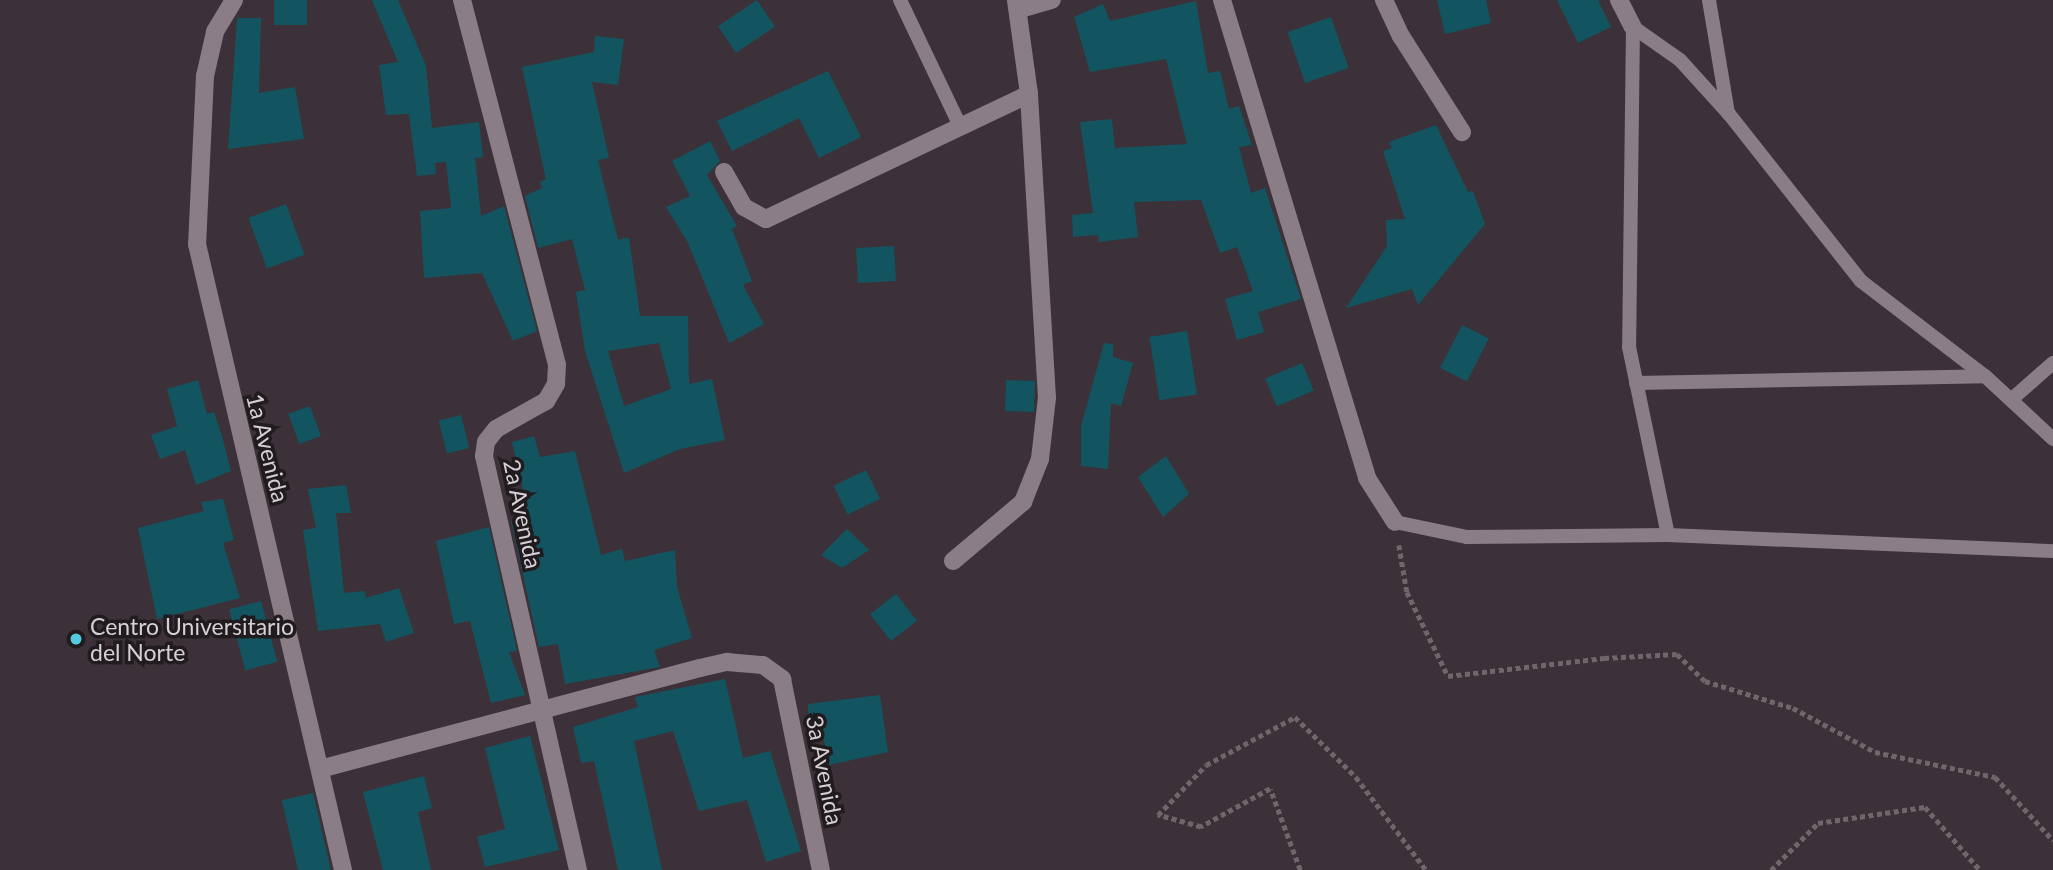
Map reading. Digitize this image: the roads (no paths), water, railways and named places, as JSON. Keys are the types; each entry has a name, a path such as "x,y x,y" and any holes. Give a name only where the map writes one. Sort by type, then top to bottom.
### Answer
{"street":[{"name":"1a Avenida","path":"234,0 215,32 205,76 197,244 343,870"},
{"name":"2a Avenida","path":"462,0 557,365 556,384 546,401 496,429 486,442 484,456 578,870"},
{"path":"953,561 1023,502 1040,459 1047,398 1029,94 1018,5 1052,0"},
{"path":"1222,0 1367,478 1395,522"},
{"path":"1384,0 1401,36 1462,132"},
{"path":"1619,0 1633,27"},
{"path":"724,172 744,207 766,219 1029,94"},
{"name":"3a Avenida","path":"540,707 727,662 763,665 782,679 821,870"},
{"path":"320,769 540,707"}],"lane":[{"path":"900,0 960,126"},
{"path":"1709,0 1728,114"},
{"path":"1633,27 1629,347 1668,534"},
{"path":"1633,27 1680,60 1728,114 1861,281 1985,376 2053,439"},
{"path":"2012,399 2053,363"},
{"path":"1636,383 1985,376"},
{"path":"1395,522 1467,537 1668,534 2053,551"}],"place":[{"name":"Centro Universitario del Norte","path":"76,639"}]}
